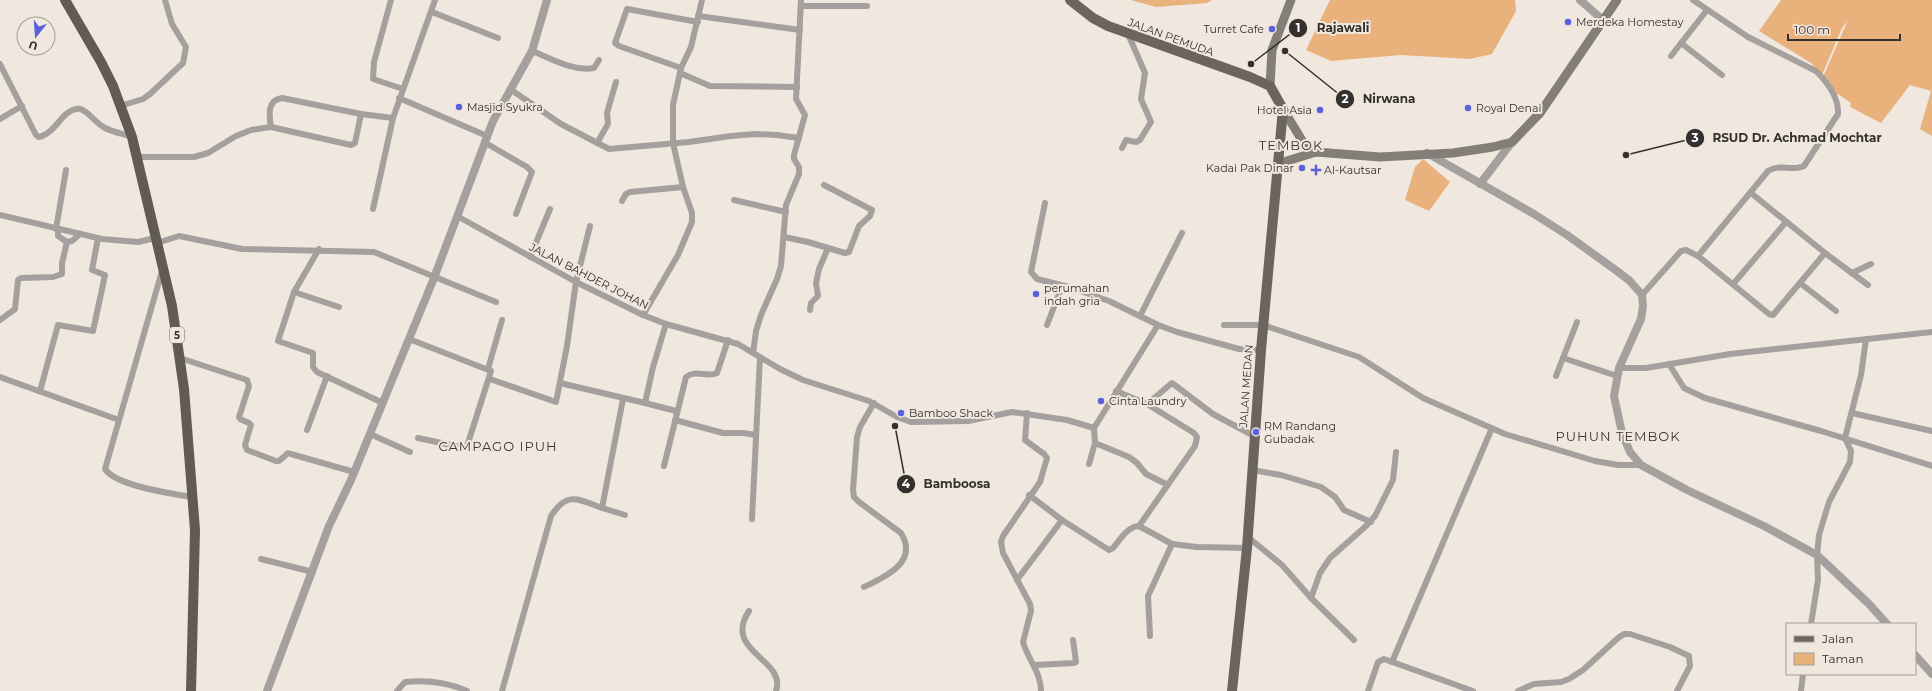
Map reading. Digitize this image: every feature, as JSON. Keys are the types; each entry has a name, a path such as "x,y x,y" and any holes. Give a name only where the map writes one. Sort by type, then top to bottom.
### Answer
{"highway":[{"name":"5","path":"65,0 101,62 132,137 138,157 172,306 180,358 195,530 191,691"}],"main road":[{"name":"JALAN PEMUDA","path":"1070,0 1093,18 1128,34 1250,77 1270,86"},
{"path":"1291,0 1272,50 1270,86 1303,142 1316,152"},
{"path":"1277,164 1316,152 1380,157 1475,151 1512,142 1540,112 1618,0"},
{"name":"JALAN MEDAN","path":"1232,691 1248,537 1263,325 1283,109"}],"street":[{"path":"120,106 147,97 183,63 186,48 172,24 165,0"},
{"path":"391,0 374,62 373,79 403,89"},
{"path":"373,209 392,118 432,12 435,0"},
{"path":"267,691 313,572 329,526 383,404 434,278 495,116 532,51 547,0"},
{"path":"643,315 678,255 692,222 692,213 683,187 674,143 673,105 680,70 691,47 702,0"},
{"path":"1580,0 1604,21"},
{"path":"1693,0 1748,37 1816,71 1828,85 1838,107 1838,114 1804,166 1800,168 1773,168 1698,256"},
{"path":"753,352 756,331 761,315 777,279 781,266 787,237 786,205 799,172 799,168 794,159 805,115 796,99 801,3 867,6"},
{"path":"797,87 710,86 680,70 616,45 616,37 627,9 698,19 800,30"},
{"path":"1671,56 1707,10"},
{"path":"432,12 498,38"},
{"path":"1122,148 1126,140 1136,142 1140,140 1151,120 1141,99 1144,73 1128,34"},
{"path":"1681,43 1722,75"},
{"path":"532,51 570,66 594,68 599,60"},
{"path":"0,64 22,106 33,132 39,137 46,135 71,111 78,109 89,113 106,128 132,137"},
{"path":"597,143 608,124 607,113 616,82"},
{"path":"510,90 561,124 605,148 614,149 754,134 799,138"},
{"path":"271,127 269,112 272,102 282,98 361,114 392,118"},
{"path":"399,98 486,139 527,167 532,172 516,214"},
{"path":"0,119 22,106"},
{"path":"138,157 194,157 208,153 236,136 251,130 271,127 351,145 355,143 361,114"},
{"path":"1480,184 1512,142"},
{"path":"1427,154 1534,214 1567,235 1630,281 1642,295 1643,306 1641,319 1618,372 1614,396 1622,433 1630,452 1641,465 1687,490 1764,526 1817,555 1869,604 1886,623"},
{"path":"66,170 57,229 58,236 67,242 72,241 80,234"},
{"path":"787,237 845,254 850,252 859,226 870,216 872,210 824,185"},
{"path":"622,201 626,194 630,192 683,187"},
{"path":"1751,193 1825,253 1868,285"},
{"path":"734,200 786,212"},
{"path":"1045,203 1031,272 1037,279 1110,301 1158,325 1222,345 1239,349 1261,350"},
{"path":"530,257 550,209"},
{"path":"0,215 98,238 138,242 156,241 179,236 242,249 319,249 374,252 434,278 496,302"},
{"name":"JALAN BAHDER JOHAN","path":"457,216 576,282 643,315 666,324 738,344 753,352 760,358 803,380 874,403 897,418 911,422 968,421 1005,412 1027,413 1067,420 1094,428"},
{"path":"1734,283 1786,222"},
{"path":"490,379 556,402 576,282 590,226"},
{"path":"1140,316 1182,233"},
{"path":"40,391 58,325 93,331 105,275 92,270 98,238"},
{"path":"0,320 15,309 18,280 21,278 53,277 62,274 62,263 67,242"},
{"path":"810,310 811,303 818,296 816,283 819,269 828,248"},
{"path":"319,249 294,292 278,341 312,353 313,367 318,372 383,404"},
{"path":"1642,295 1681,251 1686,250 1698,256 1734,283 1769,314 1773,315 1825,253"},
{"path":"1852,273 1871,264"},
{"path":"163,267 105,469 107,472 131,483 160,493 192,497"},
{"path":"1800,283 1836,311"},
{"path":"1047,325 1062,286"},
{"path":"294,292 339,307"},
{"path":"488,369 502,320"},
{"path":"1556,376 1577,322"},
{"path":"645,403 652,370 666,324"},
{"path":"1089,464 1095,443 1094,428 1158,325"},
{"path":"1224,325 1263,325 1359,357 1423,398 1523,440 1595,461 1618,465 1641,465"},
{"path":"1563,358 1618,372 1730,354 1932,332"},
{"path":"409,339 491,371 490,379 465,448 418,438"},
{"path":"1810,623 1818,580 1817,555 1819,535 1829,502 1850,462 1851,450 1845,438 1861,375 1866,339"},
{"path":"664,466 676,411 686,377 695,373 713,375 717,373 728,340"},
{"path":"180,358 247,380 249,386 239,416 240,419 251,425 245,445 247,450 276,461 288,453 354,472"},
{"path":"752,519 760,358"},
{"path":"1669,364 1684,388 1705,398 1845,438 1932,466"},
{"path":"307,430 327,376"},
{"path":"0,377 119,420"},
{"path":"560,383 676,411"},
{"path":"1147,404 1172,383 1213,414 1254,436"},
{"path":"1116,391 1147,404 1197,436 1195,446 1139,526"},
{"path":"602,508 624,399"},
{"path":"864,588 898,568 904,557 906,548 906,540 901,533 854,497 853,490 857,437 860,427 874,403"},
{"path":"1027,413 1025,440 1047,458 1040,482 1029,495 1003,536 1001,542 1003,553 1030,604 1030,611 1023,642 1035,665 1041,683 1041,691"},
{"path":"1852,413 1932,431"},
{"path":"674,420 723,433 743,432 756,435"},
{"path":"1392,662 1492,428"},
{"path":"370,434 410,452"},
{"path":"1095,443 1129,457 1137,463 1146,474 1168,485"},
{"path":"1311,598 1320,573 1330,558 1371,522 1393,480 1396,452"},
{"path":"1252,470 1281,475 1321,487 1335,497 1344,510 1371,522"},
{"path":"1029,495 1062,520 1109,550 1134,526 1139,526 1172,544 1197,547 1247,548"},
{"path":"502,691 551,516 562,501 582,500 625,516"},
{"path":"1017,580 1062,520"},
{"path":"1248,537 1282,565 1311,598 1354,640"},
{"path":"1150,636 1148,596 1172,544"},
{"path":"261,559 313,572"},
{"path":"748,611 742,626 744,637 748,647 776,675 778,686 776,691"},
{"path":"1518,691 1534,684 1561,682 1569,679 1583,670 1618,638 1624,634 1630,634 1675,649 1689,656 1690,666 1677,691"},
{"path":"1035,665 1074,664 1076,662 1073,640"},
{"path":"1916,656 1932,674"},
{"path":"1368,691 1378,662 1384,659 1473,691"},
{"path":"1801,691 1803,675"},
{"path":"397,691 405,682 422,680 451,684 467,691"}],"green space":[{"path":"1131,0 1212,0 1207,3 1156,7"},
{"path":"1330,0 1515,0 1516,11 1492,54 1470,59 1401,55 1331,61 1306,50"},
{"path":"1781,0 1932,0 1932,136 1920,129 1931,91 1910,85 1881,123 1850,107 1851,103 1838,94 1834,100 1823,77 1848,20 1842,28 1822,75 1811,63 1759,31"},
{"path":"1423,159 1450,182 1429,211 1405,200 1415,167"}],"place":[{"name":"Merdeka Homestay","path":"1568,22"},
{"name":"Turret Cafe","path":"1272,29"},
{"name":"Nirwana","path":"1285,51"},
{"name":"Rajawali","path":"1251,64"},
{"name":"Masjid Syukra","path":"459,107"},
{"name":"Royal Denai","path":"1468,108"},
{"name":"Hotel Asia","path":"1320,110"},
{"name":"RSUD Dr. Achmad Mochtar","path":"1626,155"},
{"name":"Kadai Pak Dinar","path":"1302,168"},
{"name":"Al-Kautsar","path":"1316,170"},
{"name":"perumahan indah gria","path":"1036,294"},
{"name":"Cinta Laundry","path":"1101,401"},
{"name":"Bamboo Shack","path":"901,413"},
{"name":"Bamboosa","path":"895,426"},
{"name":"RM Randang Gubadak","path":"1256,432"}],"district":[{"name":"TEMBOK","path":"1291,145"},
{"name":"PUHUN TEMBOK","path":"1618,436"},
{"name":"CAMPAGO IPUH","path":"498,446"}]}
